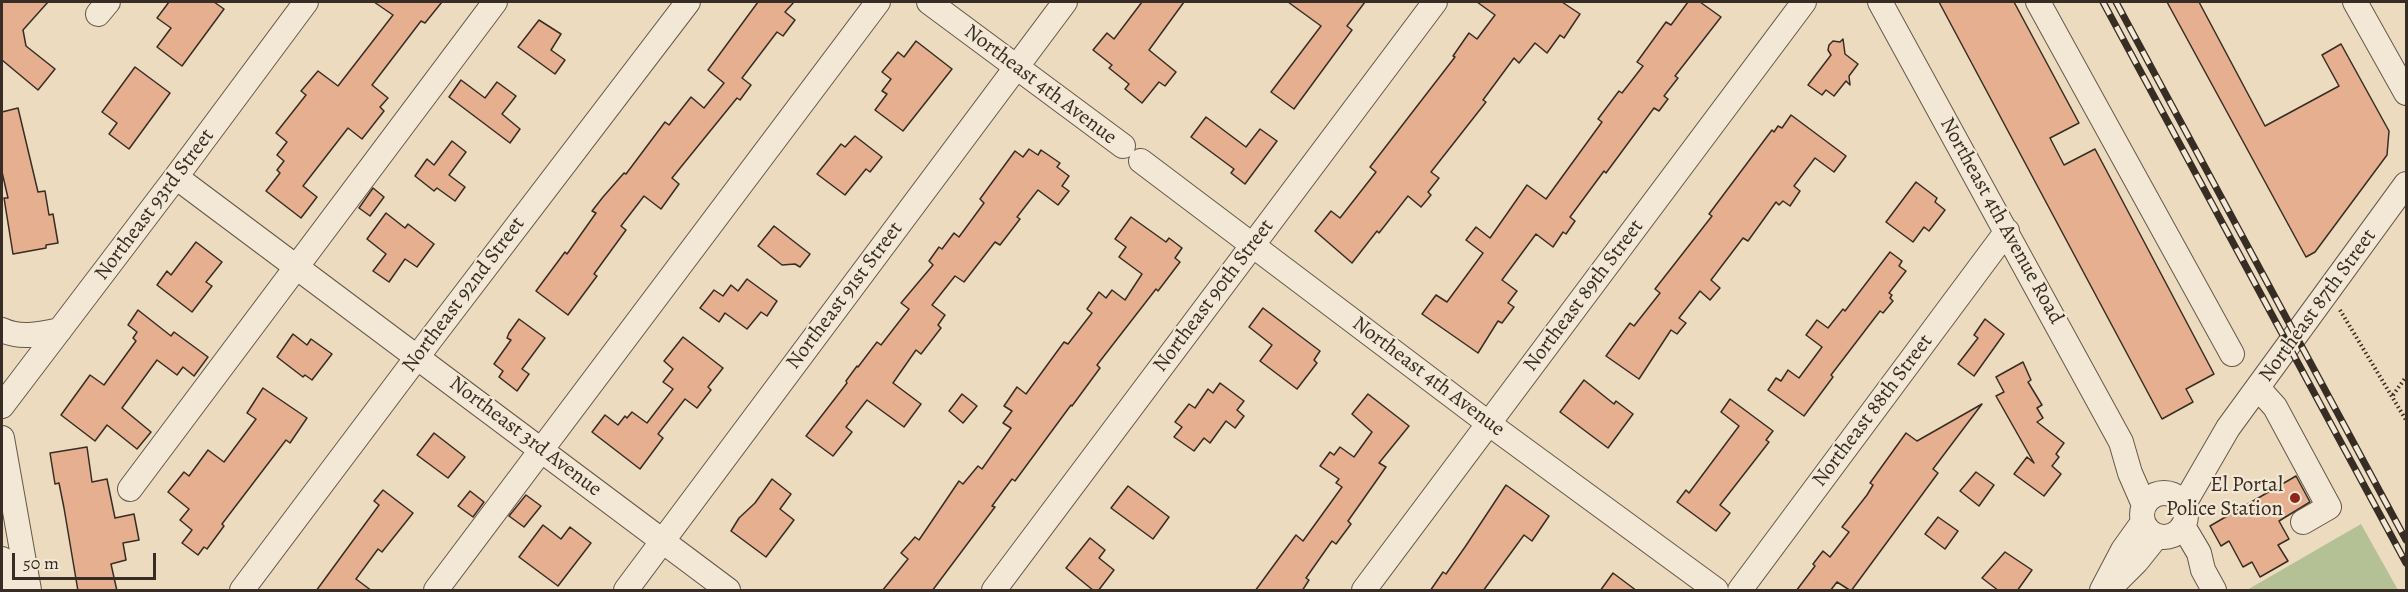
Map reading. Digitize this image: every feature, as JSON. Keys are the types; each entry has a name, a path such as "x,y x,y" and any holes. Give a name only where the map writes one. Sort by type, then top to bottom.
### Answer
{"street":[{"name":"Northeast 93rd Street","path":"2,406 306,2"},
{"path":"130,489 495,2"},
{"name":"Northeast 92nd Street","path":"242,591 688,2"},
{"path":"436,591 878,2"},
{"name":"Northeast 4th Avenue","path":"929,2 1488,423 1716,591"},
{"name":"Northeast 91st Street","path":"626,591 1065,2"},
{"name":"Northeast 90th Street","path":"994,591 1435,2"},
{"name":"Northeast 89th Street","path":"1364,591 1803,2"},
{"name":"Northeast 4th Avenue Road","path":"1880,2 2121,442 2143,465 2163,514 2199,553 2208,580"},
{"path":"2038,2 2232,354"},
{"path":"2355,2 2406,93"},
{"name":"Northeast 3rd Avenue","path":"176,177 418,356 728,591"},
{"name":"Northeast 87th Street","path":"2107,591 2137,561 2163,514 2406,184"},
{"name":"Northeast 88th Street","path":"1740,591 2007,231"},
{"path":"2,330 9,334 23,335 60,330"},
{"path":"2258,388 2275,407 2329,507 2303,522"},
{"path":"2,438 29,591"},
{"name":"Northeast 87th Street","path":"2102,591 2123,550 2163,514"},
{"path":"2,559 8,591"}],"path":[{"path":"2351,327 2406,420"},
{"path":"2393,395 2406,377"}],"green space":[{"path":"2361,524 2398,590 2247,590"}],"building":[{"path":"2,2 48,2 23,30 26,46 55,69 38,90 2,60"},
{"path":"169,2 214,2 224,9 182,66 157,47 171,28 157,18"},
{"path":"374,2 442,2 425,23 421,21 372,85 388,98 380,107 384,111 362,139 348,128 303,186 317,197 301,218 266,191 280,173 277,170 284,161 277,155 287,142 276,133 306,95 301,91 318,71 338,86 393,15"},
{"path":"758,2 794,2 785,12 795,20 783,36 777,32 742,78 751,85 740,100 737,98 672,178 679,184 661,209 644,196 621,226 626,230 594,274 597,276 568,315 536,291 565,252 567,254 596,213 592,211 624,173 626,174 665,122 669,125 691,97 704,108 724,83 708,70"},
{"path":"1142,2 1184,2 1149,50 1176,72 1165,86 1159,82 1142,103 1125,89 1129,84 1109,68 1112,65 1093,50 1107,33 1114,39"},
{"path":"1288,2 1365,2 1347,26 1352,30 1294,109 1271,92 1321,26"},
{"path":"1477,2 1562,2 1580,14 1564,38 1560,35 1547,53 1535,43 1519,63 1514,58 1483,100 1486,102 1431,172 1439,178 1428,192 1431,195 1421,207 1408,196 1352,263 1315,231 1331,211 1340,218 1376,172 1370,167 1455,57 1453,56 1469,33 1477,39 1495,15"},
{"path":"1688,2 1700,2 1721,17 1675,76 1678,78 1664,96 1668,99 1659,111 1654,108 1570,217 1575,221 1566,234 1563,232 1553,247 1536,234 1502,280 1517,291 1508,303 1514,307 1502,323 1498,321 1478,353 1422,314 1436,295 1447,302 1483,253 1466,240 1476,227 1490,238 1527,185 1546,199 1602,122 1598,119 1619,91 1622,93 1643,66 1637,62 1666,22 1671,25"},
{"path":"1939,2 2014,2 2079,123 2050,138 2064,165 2095,149 2214,374 2186,389 2193,402 2162,419"},
{"path":"2167,2 2199,2 2265,126 2339,86 2322,55 2341,44 2389,131 2387,155 2315,252 2306,257"},
{"path":"539,20 561,34 551,50 565,60 555,74 518,47"},
{"path":"1843,39 1845,54 1858,64 1849,76 1850,85 1846,81 1834,96 1826,90 1822,95 1808,85 1831,55 1828,50 1829,45 1833,41 1840,42"},
{"path":"916,41 952,69 903,131 875,110 887,94 882,91 891,79 882,72 898,52 904,57"},
{"path":"135,67 170,93 129,149 109,134 117,123 102,112"},
{"path":"461,80 485,98 497,82 516,96 502,114 520,129 510,143 449,97"},
{"path":"18,108 38,192 45,191 49,215 53,214 58,243 46,245 46,248 13,254 4,198 8,198 2,172 2,112"},
{"path":"1791,115 1846,156 1834,172 1815,158 1794,186 1800,191 1790,206 1783,201 1779,205 1776,202 1748,241 1743,238 1711,280 1720,288 1710,300 1700,291 1679,318 1686,323 1677,334 1671,330 1639,379 1606,356 1630,323 1634,326 1660,293 1655,289 1712,216 1709,214 1772,130 1774,132 1778,126 1782,128"},
{"path":"1206,117 1246,147 1260,129 1277,141 1245,184 1231,173 1234,169 1191,137"},
{"path":"855,136 882,157 870,172 866,169 845,195 817,174 841,144 845,147"},
{"path":"452,141 466,152 449,175 465,187 455,201 437,188 434,191 415,176 427,159 434,165"},
{"path":"1029,149 1038,155 1041,150 1060,163 1057,167 1069,176 1062,186 1069,191 1058,205 1038,190 1017,217 1020,219 1000,245 995,242 964,282 955,276 932,305 945,315 938,325 941,328 921,354 916,350 893,383 921,404 904,427 867,400 846,427 852,432 833,456 806,436 847,383 846,381 857,366 877,342 881,345 909,309 901,303 933,265 929,261 939,247 942,249 954,233 959,237 984,203 980,199 1015,151 1023,157"},
{"path":"1916,182 1937,198 1935,202 1945,210 1929,231 1924,227 1913,242 1886,222"},
{"path":"373,188 384,197 370,216 359,208"},
{"path":"386,213 405,228 408,224 434,244 417,267 405,259 389,282 373,271 386,254 367,239"},
{"path":"1131,217 1166,242 1169,238 1182,248 1175,258 1180,262 1097,365 1100,368 1015,481 1012,479 992,506 995,507 932,591 882,591 908,559 901,553 915,537 919,540 959,481 963,484 978,466 982,469 1011,428 1003,423 1012,411 1004,406 1017,387 1026,394 1064,342 1068,344 1092,313 1087,309 1099,292 1106,298 1112,290 1125,300 1142,274 1119,257 1126,247 1115,239"},
{"path":"774,226 810,254 800,267 795,264 782,265 758,246"},
{"path":"196,242 222,262 206,282 212,286 192,312 157,285 167,271 171,275"},
{"path":"1890,252 1902,261 1899,266 1906,271 1889,293 1893,301 1883,313 1880,311 1831,375 1833,377 1804,416 1768,390 1776,378 1781,381 1788,370 1799,378 1822,347 1806,335 1817,320 1828,328 1843,309 1845,311"},
{"path":"747,279 777,301 767,316 761,312 747,329 725,313 719,322 700,308 714,290 723,296 731,285 738,291"},
{"path":"1263,308 1320,351 1314,360 1317,363 1297,389 1260,361 1272,345 1249,327"},
{"path":"138,310 171,336 174,332 208,357 194,376 183,367 177,375 157,360 122,408 151,432 137,449 107,425 95,441 61,415 90,375 104,385 136,341 133,338 137,332 128,325"},
{"path":"519,319 545,338 522,369 529,374 517,391 499,377 503,371 494,364 511,340 507,338"},
{"path":"1985,319 2004,334 1974,376 1958,364 1978,338 1974,335"},
{"path":"293,334 307,345 311,339 332,354 312,380 305,375 303,377 277,357"},
{"path":"683,337 723,368 708,387 711,390 697,408 685,399 658,434 663,438 640,469 592,432 605,415 618,425 625,416 627,418 632,412 647,423 673,389 663,382 673,369 664,361"},
{"path":"2023,362 2031,380 2028,382 2042,405 2037,408 2043,418 2037,422 2064,443 2056,454 2059,457 2052,466 2061,474 2044,496 2014,474 2027,457 2034,463 1996,396 2004,392 1996,377"},
{"path":"1584,380 1614,404 1616,401 1633,414 1608,448 1560,412"},
{"path":"1220,383 1244,401 1237,410 1244,416 1235,428 1226,421 1210,443 1204,438 1194,451 1174,437 1182,427 1175,422 1189,404 1195,408 1208,389 1213,393"},
{"path":"263,388 307,418 290,443 286,440 222,524 224,526 207,549 204,547 198,555 182,543 192,530 180,520 189,509 168,492 184,472 189,476 208,450 224,462 256,419 247,413"},
{"path":"962,394 977,406 963,423 949,411"},
{"path":"1368,394 1409,426 1379,463 1386,467 1348,521 1351,524 1336,544 1332,541 1306,578 1309,580 1302,591 1255,591 1296,535 1303,541 1342,487 1336,483 1339,479 1320,466 1330,452 1334,455 1340,447 1354,457 1372,432 1352,414"},
{"path":"1730,399 1773,431 1766,440 1769,442 1720,505 1730,513 1716,531 1677,502 1686,490 1689,493 1739,426 1721,412"},
{"path":"1982,404 1933,469 1938,473 1851,591 1837,582 1830,591 1796,591 1823,551 1830,557 1849,532 1842,527 1867,495 1873,485 1870,483 1906,433 1917,441"},
{"path":"434,433 465,457 448,478 417,455"},
{"path":"87,447 92,482 107,479 115,518 134,514 139,540 123,543 126,560 111,564 117,591 78,591 59,483 55,484 50,453"},
{"path":"1976,472 1994,485 1979,506 1960,491"},
{"path":"2296,476 2310,502 2279,521 2289,539 2278,545 2288,561 2260,577 2252,562 2243,567 2229,541 2221,546 2210,526"},
{"path":"772,479 791,494 780,509 794,520 766,557 731,531"},
{"path":"1506,485 1549,516 1532,541 1524,535 1483,591 1430,591 1443,572 1446,574"},
{"path":"1128,486 1169,517 1153,539 1111,508"},
{"path":"383,490 413,513 382,552 378,549 356,579 372,591 316,591 379,505 374,501"},
{"path":"470,491 484,502 473,517 458,506"},
{"path":"526,495 541,506 524,527 509,516"},
{"path":"1938,517 1958,531 1945,549 1925,534"},
{"path":"543,525 561,539 570,527 591,543 558,586 519,557"},
{"path":"1090,538 1105,550 1099,558 1114,570 1098,591 1094,591 1066,568"},
{"path":"2005,552 2032,570 2017,591 1999,591 1982,578"},
{"path":"1613,573 1637,591 1600,591"}],"railway":[{"path":"2103,2 2406,563"},
{"path":"2116,2 2406,540"}],"place":[{"name":"El Portal Police Station","path":"2295,498"}]}
